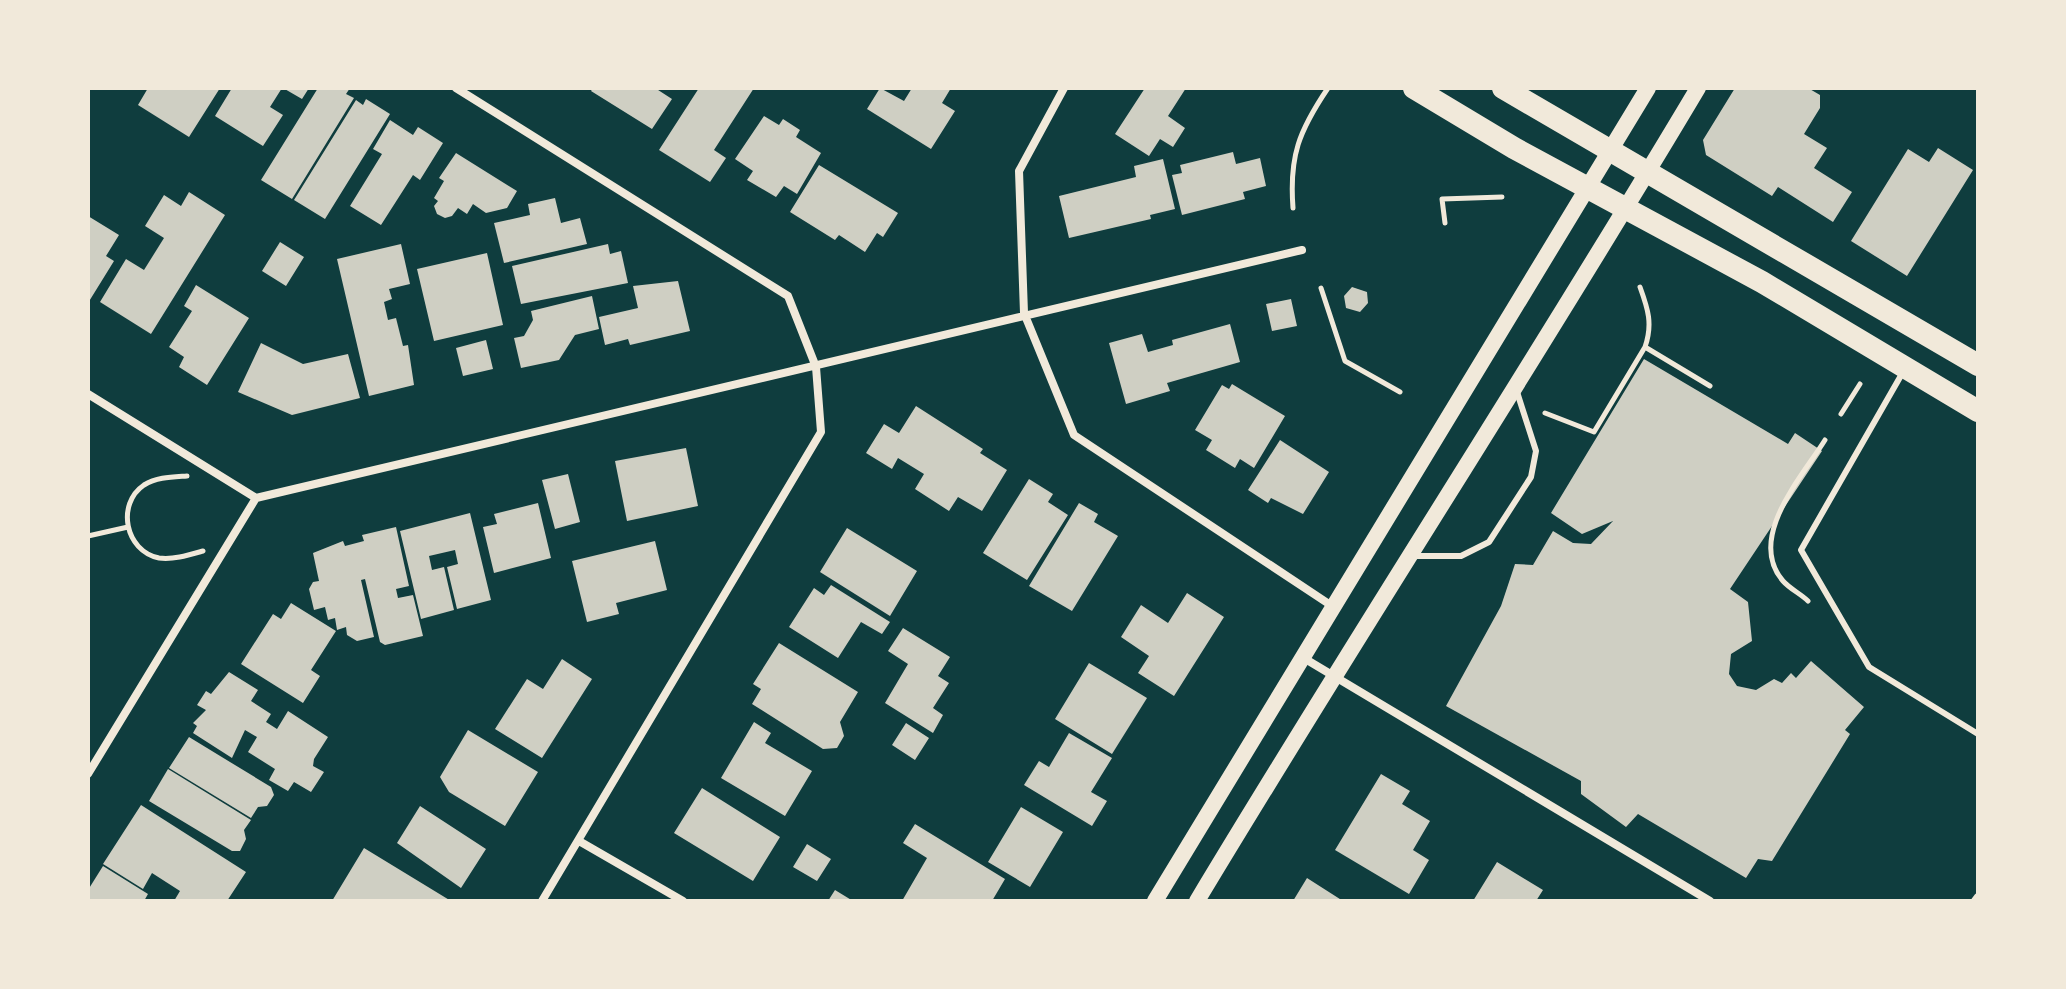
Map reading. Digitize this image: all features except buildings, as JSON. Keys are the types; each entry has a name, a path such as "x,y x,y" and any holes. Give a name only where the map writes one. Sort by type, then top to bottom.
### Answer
{"highway":[{"path":"1414,88 1762,282 1978,411"},
{"path":"1503,88 1978,365"}],"main road":[{"path":"1155,901 1648,88"},
{"path":"1197,901 1333,675 1516,388 1698,88"}],"street":[{"path":"456,88 788,296 816,367 821,432 542,901"},
{"path":"1064,88 1019,171 1024,313 1074,435 1332,606"},
{"path":"88,394 256,498 816,367 1024,313 1302,250"},
{"path":"88,774 256,498"},
{"path":"1301,656 1710,901"},
{"path":"579,841 683,901"}],"lane":[{"path":"1905,369 1801,550 1869,667 1978,734"},
{"path":"1409,556 1461,556 1489,542 1531,477 1536,451 1516,388"}],"path":[{"path":"1293,208 1290,171 1299,136 1328,88"},
{"path":"1445,223 1442,199 1502,197"},
{"path":"1545,413 1594,432 1651,332 1650,315 1640,287"},
{"path":"1321,288 1345,361 1400,392"},
{"path":"1645,347 1710,386"},
{"path":"1841,414 1860,384"},
{"path":"215,473 148,483 130,502 128,527 142,549 160,558 227,545"},
{"path":"88,536 128,527"}]}
